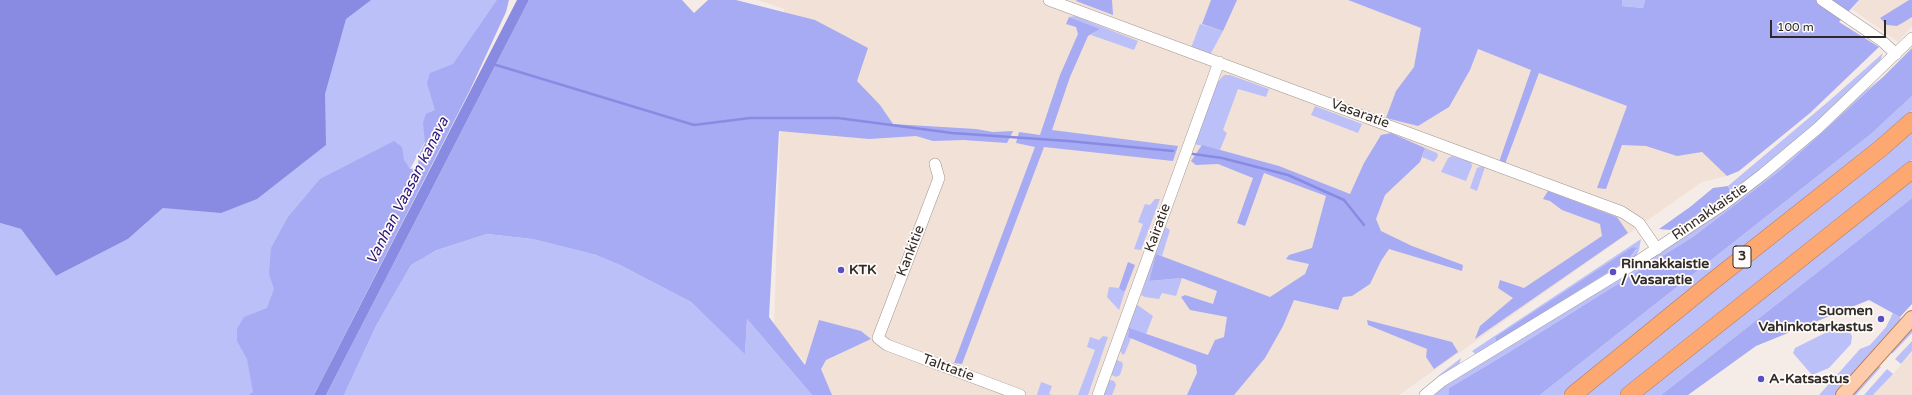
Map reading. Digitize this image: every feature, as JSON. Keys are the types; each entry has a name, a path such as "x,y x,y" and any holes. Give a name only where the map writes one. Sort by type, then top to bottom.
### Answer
{"highway":[{"name":"3","path":"1573,395 1713,280 1880,149 1912,121"},
{"path":"1629,395 1912,170"}],"main road":[{"path":"1843,395 1912,318"}],"street":[{"name":"Vasaratie","path":"1049,0 1622,212 1639,223 1658,249"},
{"path":"1822,0 1882,41 1896,54"},
{"name":"Rinnakkaistie","path":"1425,395 1442,381 1658,249 1724,204 1818,128 1912,38"},
{"name":"Kairatie","path":"1098,395 1219,62"},
{"name":"Kankitie","path":"878,338 939,178 935,164"},
{"name":"Talttatie","path":"878,338 887,346 1020,395"}],"shaded area":[{"path":"0,0 371,0 346,19 325,94 326,145 257,199 221,213 163,208 128,239 56,276 21,229 0,223"},
{"path":"163,0 505,0 416,158 292,395 0,395 0,223 21,229 56,276 128,239 163,208"},
{"path":"497,0 509,0 506,12 470,90 314,395 249,395 253,392 247,359 237,341 237,329 244,317 267,308 274,289 269,274 271,248 288,217 320,179 394,141 402,147 404,160 410,169 417,168 420,153 425,143 423,123 426,114 435,110 427,83 430,73 453,64"},
{"path":"517,0 529,0 326,395 314,395"},
{"path":"529,0 682,0 694,13 708,0 736,0 815,20 868,48 857,81 880,105 893,124 976,129 993,132 1013,131 1007,143 963,140 933,141 916,136 869,139 779,131 769,317 805,365 819,320 861,331 871,339 826,360 821,369 832,395 812,395 747,319 745,354 691,302 620,265 596,255 532,239 487,234 437,250 411,265 376,326 344,395 326,395"},
{"path":"758,0 1348,0 1646,113 1702,152 1727,176 1702,182 1399,395 833,395 774,326 784,9"},
{"path":"1112,0 1113,15 1076,1"},
{"path":"1211,0 1237,0 1223,31 1202,24"},
{"path":"1348,0 1622,0 1622,6 1643,8 1645,0 1859,0 1839,22 1879,47 1810,113 1739,171 1727,176 1702,152 1677,156 1646,146 1622,145 1606,189 1597,188 1627,106 1539,73 1505,164 1499,162 1531,70 1478,49 1470,70 1449,107 1418,126 1386,118 1396,91 1414,67 1421,28"},
{"path":"1622,0 1645,0 1643,8 1622,6"},
{"path":"1859,0 1912,0 1912,26 1898,42 1852,9"},
{"path":"1909,0 1912,0 1912,17 1904,22 1897,26 1887,25 1880,18"},
{"path":"1075,16 1138,41 1134,50 1091,35 1099,29 1069,17"},
{"path":"1069,17 1100,29 1088,36 1070,77 1052,130 1178,146 1173,161 1044,147 962,364 954,363 1035,147 1016,143 1019,132 1040,135 1060,75 1078,34 1076,27 1066,24"},
{"path":"1200,24 1223,31 1210,55 1191,48"},
{"path":"1912,48 1912,96 1871,134 1540,395 1449,395 1449,388 1694,236 1783,168 1883,77"},
{"path":"1883,53 1879,64 1851,91 1786,150 1730,192 1728,186 1829,101"},
{"path":"1224,75 1230,75 1269,89 1266,97 1238,89 1223,130 1227,133 1220,150 1194,144 1217,83"},
{"path":"1883,77 1783,168 1694,236 1449,388 1449,395 1434,395 1452,380 1714,217 1783,165 1849,104"},
{"path":"1912,96 1912,111 1815,192 1608,355 1563,395 1540,395 1871,134"},
{"path":"1315,106 1362,124 1358,133 1311,115"},
{"path":"1912,132 1912,160 1881,187 1621,395 1584,395"},
{"path":"1391,133 1425,148 1420,162 1385,195 1376,219 1381,231 1412,246 1463,265 1462,271 1389,249 1381,261 1370,284 1352,296 1343,297 1338,310 1294,300 1283,326 1265,358 1234,395 1187,395 1197,373 1196,365 1128,337 1129,328 1208,355 1215,340 1224,337 1227,317 1190,310 1181,297 1185,295 1213,304 1217,291 1182,278 1149,281 1156,254 1270,297 1305,274 1309,264 1286,259 1289,255 1312,248 1326,196 1264,173 1245,226 1237,223 1253,178 1218,164 1196,165 1191,161 1202,145 1279,166 1350,194 1364,163 1381,135"},
{"path":"1425,148 1437,153 1438,156 1434,162 1422,157"},
{"path":"1452,156 1471,162 1472,166 1466,181 1441,172 1448,158"},
{"path":"1482,166 1485,167 1477,191 1470,188 1477,168"},
{"path":"1912,179 1912,198 1661,395 1642,395"},
{"path":"1728,186 1730,192 1683,224 1671,230 1659,229 1690,207 1713,188"},
{"path":"1548,191 1617,217 1628,233 1475,339 1480,326 1513,298 1498,288 1500,280 1524,288 1602,236 1600,224 1562,210 1550,201 1543,199"},
{"path":"1912,198 1912,304 1900,317 1869,300 1756,346 1688,395 1661,395"},
{"path":"1155,199 1160,199 1141,250 1134,249 1143,224 1138,222 1145,204 1150,205"},
{"path":"1164,226 1170,230 1162,256 1156,254 1149,281 1182,278 1176,296 1162,293 1159,299 1145,297 1141,295"},
{"path":"487,234 532,239 596,255 620,265 691,302 745,353 747,319 812,395 344,395 376,326 411,265 437,250"},
{"path":"1641,239 1639,250 1635,258 1480,353 1475,354 1472,351","holes":["1632,247 1637,249 1628,260 1496,342 1495,337"]},
{"path":"1632,247 1637,248 1628,260 1496,342 1495,337"},
{"path":"1128,262 1135,265 1125,291 1122,291 1119,288"},
{"path":"1109,287 1119,288 1122,291 1125,291 1119,310 1107,297"},
{"path":"1136,304 1153,316 1146,334 1129,329 1128,336 1131,338 1123,355 1120,351"},
{"path":"1893,313 1900,317 1902,322 1836,395 1819,395 1860,349 1870,345 1886,327"},
{"path":"1367,320 1452,342 1458,352 1434,369 1426,357 1427,349 1368,325"},
{"path":"1839,326 1847,328 1852,336 1851,344 1829,368 1812,375 1793,353 1795,348"},
{"path":"1912,327 1912,333 1892,354 1891,350"},
{"path":"1103,336 1108,337 1088,395 1078,395 1095,350 1087,347 1090,337 1099,340"},
{"path":"1912,341 1912,351 1901,364 1895,359"},
{"path":"1912,352 1912,395 1873,395 1893,374"},
{"path":"1461,358 1459,365 1433,383 1439,375"},
{"path":"1117,360 1122,362 1123,365 1120,375 1116,377 1112,375 1111,372 1114,361"},
{"path":"1877,366 1881,367 1856,395 1851,395"},
{"path":"1887,369 1893,374 1873,395 1864,395"},
{"path":"1110,380 1114,381 1116,385 1112,395 1102,395 1107,383"},
{"path":"1041,382 1052,386 1049,394 1052,395 1037,395"}],"waterway":[{"path":"493,64 694,125 750,118 838,118 952,133 1068,141 1173,151"},
{"path":"1193,154 1222,158 1288,175 1344,200 1364,225"}],"place":[{"name":"KTK","path":"841,270"},
{"name":"Rinnakkaistie / Vasaratie","path":"1613,272"},
{"name":"Suomen Vahinkotarkastus","path":"1881,319"},
{"name":"A-Katsastus","path":"1761,379"}],"water label":[{"name":"Vanhan Vaasan kanava","path":"408,191"}]}
